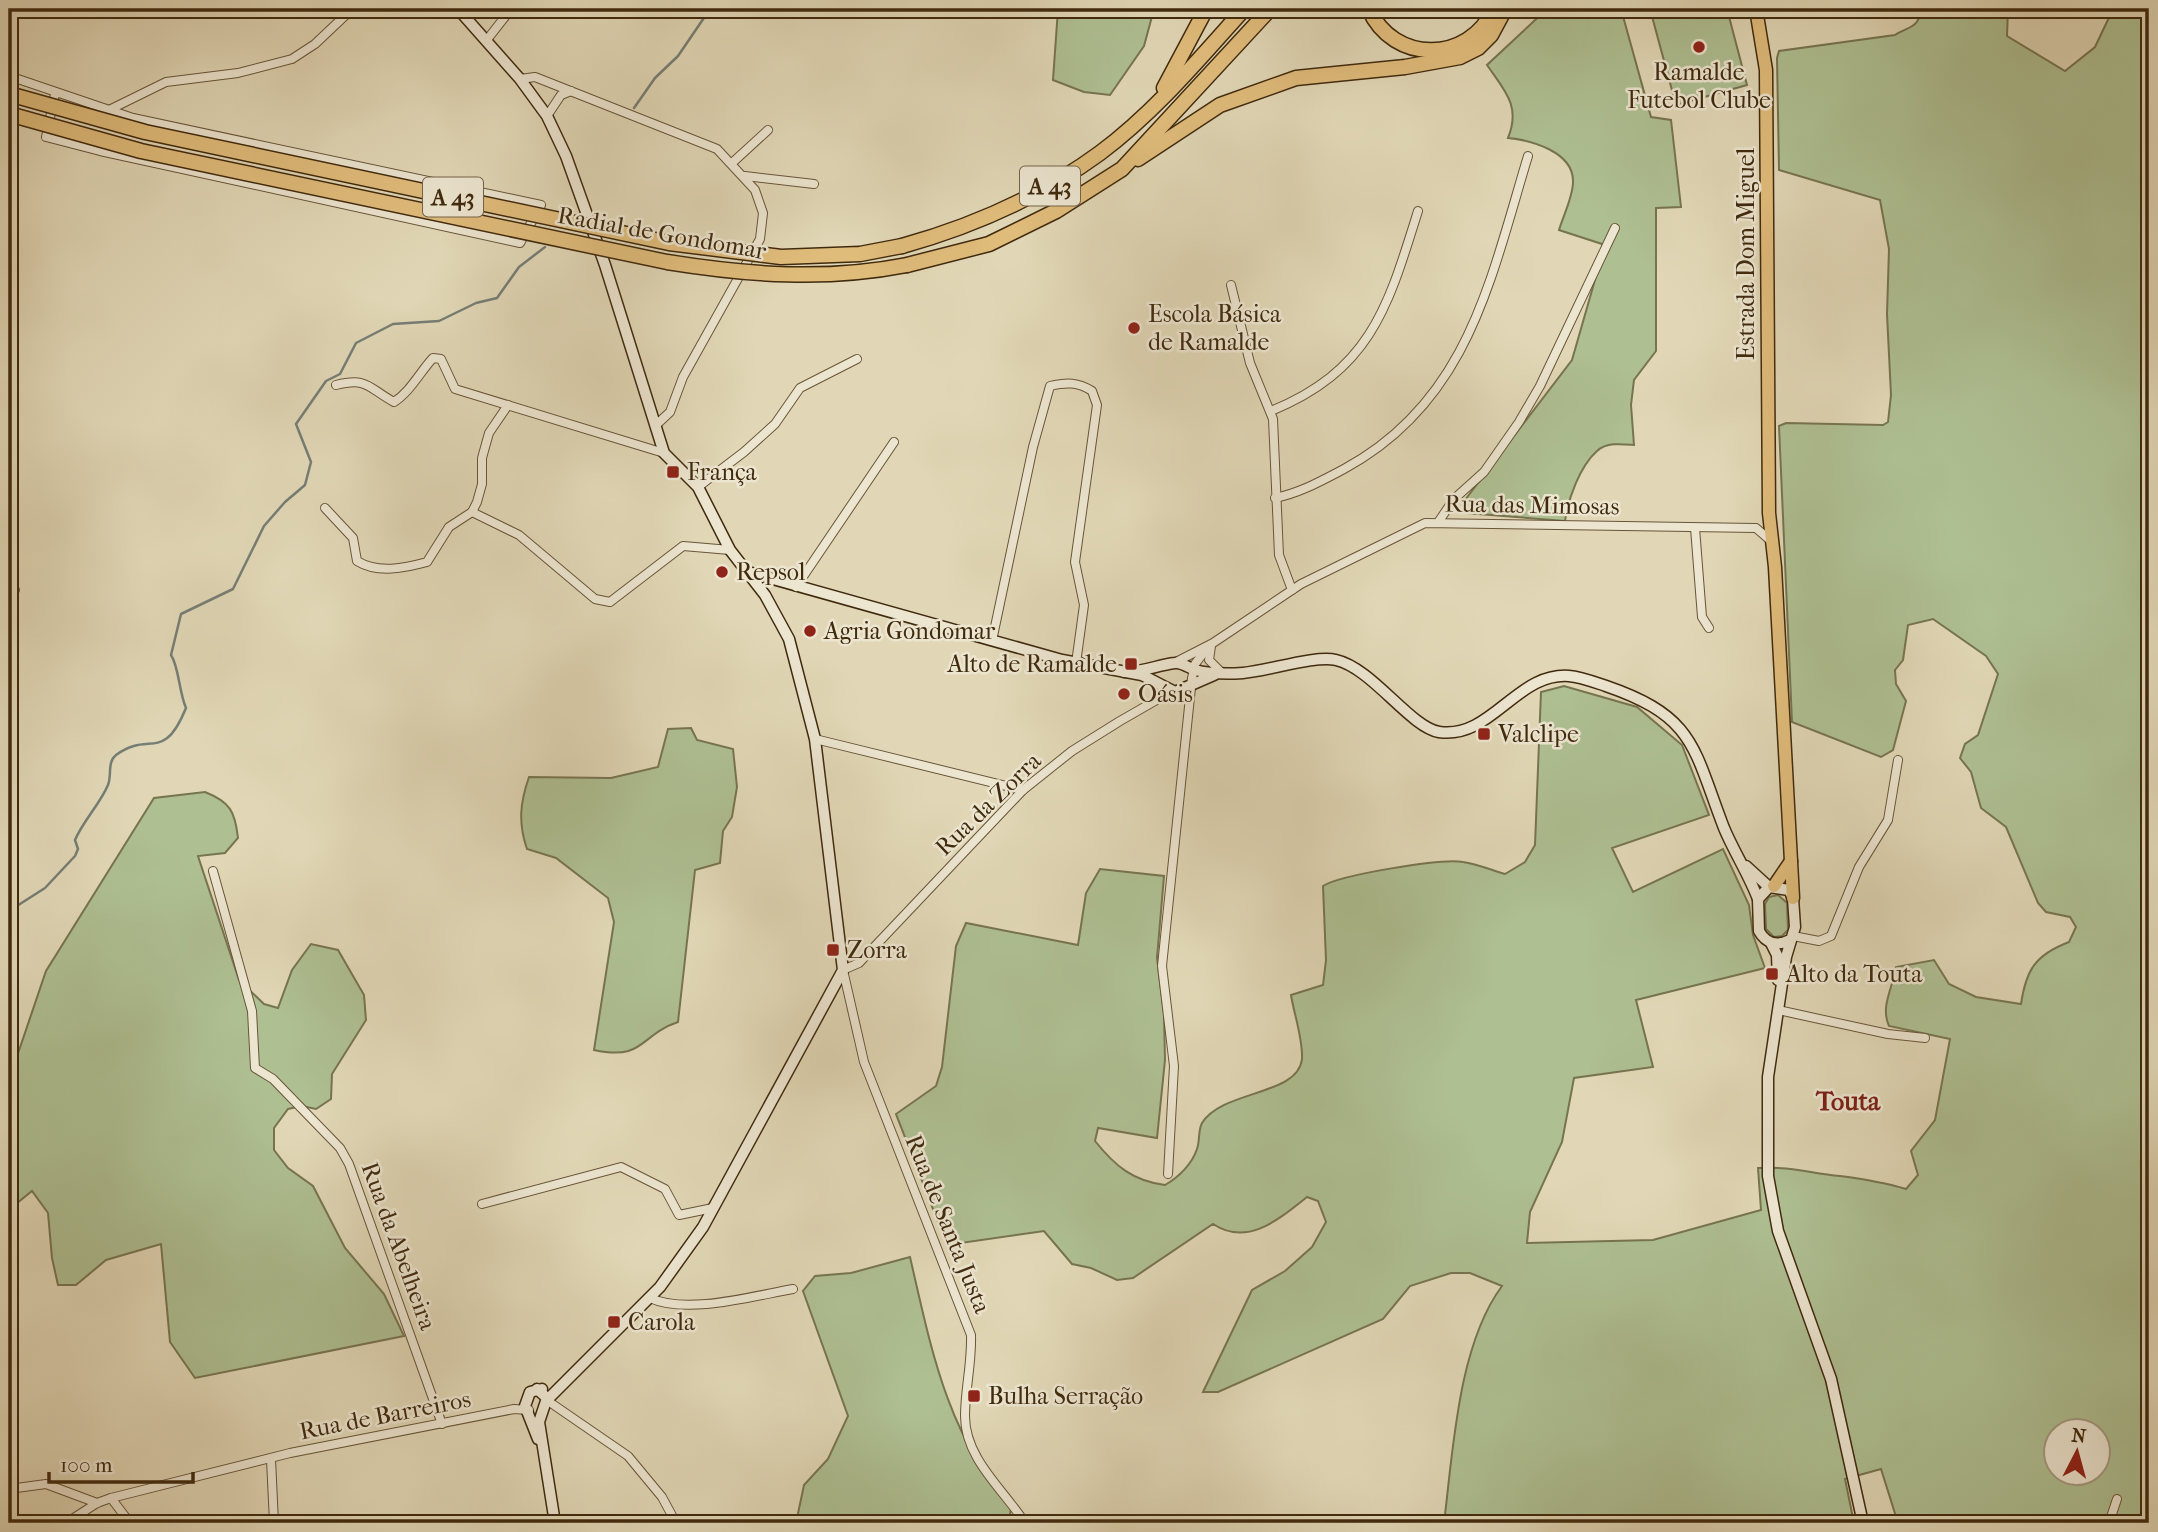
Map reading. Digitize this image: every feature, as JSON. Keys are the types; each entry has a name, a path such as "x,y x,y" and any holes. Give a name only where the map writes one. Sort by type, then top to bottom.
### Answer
{"highway":[{"path":"1155,103 1206,9"},
{"name":"Radial de Gondomar","path":"9,94 145,132 669,243 781,257 860,254 902,246 978,222 1039,193 1102,152 1155,103 1244,9"},
{"name":"Radial de Gondomar","path":"9,114 141,151 667,262 738,273 782,276 862,274 989,244 1056,211 1122,169 1270,9"},
{"path":"1368,9 1379,26 1397,41 1420,50 1437,51 1462,45 1473,37 1494,9"},
{"path":"1122,169 1220,105 1255,91 1296,78 1460,57 1478,48 1491,35 1505,9"}],"main road":[{"path":"458,9 520,79 547,116 566,156 605,265 664,453 698,487 730,550 765,595 789,639 816,739 843,970 713,1209 678,1262 649,1298 558,1386 533,1406"},
{"name":"Estrada Dom Miguel","path":"1756,9 1766,70 1769,513 1775,567"},
{"name":"Estrada Dom Miguel","path":"1771,499 1776,512 1775,567 1793,898"},
{"path":"746,571 1076,663 1142,675 1182,689 1224,673"},
{"path":"1182,689 1207,677 1224,673 1262,671 1320,658 1338,660 1354,667 1436,731 1458,732 1479,723 1532,685 1554,675 1580,677 1638,697 1666,715 1691,740 1737,856 1758,900 1759,932 1771,943 1777,956 1778,1010"},
{"path":"1124,672 1154,670 1171,664"},
{"path":"1171,664 1163,675 1182,689"},
{"path":"1171,664 1182,689"},
{"path":"1737,856 1771,887 1789,890 1793,898 1791,938 1768,1077 1768,1176 1778,1231 1831,1379 1863,1523"},
{"path":"1758,900 1790,861"},
{"path":"1771,943 1791,938"},
{"path":"533,1406 544,1392 537,1389 558,1386"},
{"path":"533,1406 539,1418 555,1523"},
{"path":"533,1406 543,1448"}],"street":[{"path":"100,151 111,109 166,82 238,74 292,59 315,44 352,9"},
{"path":"486,41 511,9"},
{"path":"9,76 55,94 111,109 133,118 541,205 520,243 100,151 46,137 55,94"},
{"path":"520,79 535,76 717,149 745,176 755,190 762,213 760,239 683,377 670,412 655,426"},
{"path":"547,116 561,95 571,91"},
{"path":"732,163 768,130"},
{"path":"1275,498 1294,494 1367,457 1398,433 1431,400 1472,332 1528,156"},
{"path":"745,176 814,184"},
{"path":"1271,411 1322,384 1360,348 1392,296 1418,211"},
{"path":"1439,521 1454,499 1484,472 1526,410 1615,228"},
{"path":"1231,285 1250,363 1271,411 1279,555 1292,590"},
{"path":"336,386 356,380 370,385 394,402 404,395 416,376 433,358 441,359 455,388 664,453"},
{"path":"698,487 775,424 800,388 857,359"},
{"path":"992,640 1033,447 1050,386 1081,384 1092,391 1097,405 1075,562 1084,605 1076,663"},
{"path":"325,508 353,538 357,561 367,567 394,569 427,562 449,527 472,512 482,484 482,458 489,433 508,405"},
{"path":"796,587 894,442"},
{"path":"472,512 519,535 595,599 610,602 683,546 730,550"},
{"path":"1769,513 1764,523 1756,528 1771,541"},
{"name":"Rua das Mimosas","path":"1171,664 1213,643 1292,590 1426,523 1439,521 1479,526 1756,528"},
{"path":"1695,528 1702,617 1709,628"},
{"path":"1213,643 1209,660 1216,669 1224,673"},
{"name":"Rua das Mimosas","path":"1182,689 1213,643"},
{"path":"1168,1174 1174,1066 1162,967 1182,689"},
{"name":"Rua da Zorra","path":"843,970 859,962 1023,790 1072,751 1182,689"},
{"path":"816,739 1023,790"},
{"path":"1791,938 1819,941 1827,940 1833,933 1859,867 1888,820 1898,760"},
{"name":"Rua da Abelheira","path":"213,871 252,1012 255,1068 273,1079 340,1148 349,1164 442,1424"},
{"name":"Rua de Santa Justa","path":"843,970 864,1062 971,1335 972,1362 965,1417 969,1441 983,1468 1025,1523"},
{"path":"1778,1010 1888,1034 1925,1038"},
{"path":"482,1204 621,1167 669,1192 678,1215 713,1209"},
{"path":"649,1298 669,1304 725,1301 793,1289"},
{"path":"533,1406 558,1411 628,1456 662,1497 676,1523"},
{"name":"Rua de Barreiros","path":"66,1523 97,1503 111,1498 271,1460 533,1406"},
{"path":"271,1460 274,1523"},
{"path":"9,1489 46,1484 97,1503"},
{"path":"111,1498 130,1523"},
{"path":"2109,1523 2117,1499"}],"green space":[{"path":"1058,9 1154,9 1144,46 1110,95 1084,92 1053,80"},
{"path":"1547,9 1621,9 1651,117 1671,120 1681,207 1656,208 1656,351 1634,380 1631,405 1634,445 1605,446 1591,457 1576,483 1565,521 1466,513 1465,500 1572,360 1605,245 1559,230 1571,194 1571,172 1559,155 1539,145 1508,138 1512,127 1512,108 1505,91 1487,65"},
{"name":"Ramalde Futebol Clube","path":"1650,9 1727,9 1747,85 1676,105"},
{"path":"1919,9 2008,9 2007,36 2065,71 2095,47 2113,9 2144,9 2149,15 2149,1523 1898,1523 1881,1469 1845,1479 1854,1523 1444,1523 1455,1432 1467,1368 1487,1310 1502,1286 1470,1273 1451,1273 1410,1286 1383,1319 1218,1392 1203,1392 1252,1290 1285,1271 1312,1247 1326,1222 1318,1201 1307,1197 1274,1221 1251,1231 1239,1233 1213,1224 1133,1278 1117,1280 1091,1268 1072,1264 1044,1231 947,1245 896,1114 936,1086 942,1067 956,946 966,923 1078,945 1086,893 1100,869 1164,876 1157,958 1164,1014 1165,1060 1157,1138 1098,1128 1095,1141 1110,1158 1134,1176 1165,1185 1170,1182 1184,1170 1195,1155 1202,1123 1212,1112 1226,1104 1274,1087 1288,1080 1297,1071 1302,1051 1291,995 1323,985 1326,960 1323,886 1349,877 1414,865 1463,862 1505,874 1525,862 1535,845 1541,692 1564,686 1637,707 1682,745 1709,815 1612,848 1633,892 1723,849 1749,905 1753,935 1765,968 1636,1000 1653,1067 1574,1078 1562,1142 1530,1212 1527,1243 1653,1240 1761,1210 1758,1168 1799,1170 1873,1181 1906,1189 1918,1175 1911,1151 1935,1120 1950,1039 1889,1026 1886,1004 1896,967 1934,960 1949,984 1976,997 2021,1004 2029,973 2034,965 2048,952 2069,942 2076,927 2070,917 2046,912 2038,903 2006,827 1981,808 1971,772 1960,758 1965,744 1978,735 1998,674 1986,656 1933,619 1908,625 1903,660 1895,670 1896,684 1906,701 1893,750 1881,757 1792,722 1779,426 1786,423 1883,425 1888,422 1891,395 1887,314 1889,249 1880,200 1779,170 1777,58 1779,51 1895,35 1913,26 1918,20"},
{"path":"691,728 697,740 733,749 737,787 732,817 723,831 720,863 695,870 678,1022 665,1027 633,1049 623,1052 594,1050 614,922 608,898 556,858 527,849 521,822 526,786 529,777 611,778 658,767 668,729"},
{"path":"205,792 226,804 233,814 237,829 238,838 225,853 198,856 239,980 264,1004 278,1008 292,970 311,944 338,950 364,995 366,1020 332,1074 331,1099 316,1109 302,1106 288,1109 274,1128 274,1150 288,1168 313,1186 345,1248 384,1294 404,1336 195,1378 170,1342 161,1244 106,1260 76,1285 58,1285 52,1258 48,1213 32,1191 16,1204 9,1191 9,1073 12,1071 46,971 154,798"},
{"path":"1778,895 1787,903 1788,930 1782,936 1774,937 1766,929 1765,904 1769,897"},
{"path":"910,1257 944,1389 971,1450 1011,1507 1009,1523 796,1523 804,1485 828,1459 848,1416 803,1291 815,1276 851,1273"}],"waterway":[{"path":"634,108 655,78 678,56 710,9"},
{"path":"9,911 45,888 75,856 78,849 75,840 108,785 113,758 128,748 163,741 178,725 186,708 171,655 181,614 233,589 264,526 285,502 305,485 311,462 296,424 326,381 340,374 356,343 393,324 439,321 476,303 497,298 519,267 545,247"}],"place":[{"name":"Ramalde Futebol Clube","path":"1699,47"},
{"name":"Escola Básica de Ramalde","path":"1134,328"},
{"name":"França","path":"673,472"},
{"name":"Repsol","path":"722,572"},
{"name":"Agria Gondomar","path":"810,631"},
{"name":"Alto de Ramalde","path":"1131,664"},
{"name":"Oásis","path":"1124,694"},
{"name":"Valclipe","path":"1484,734"},
{"name":"Zorra","path":"833,950"},
{"name":"Alto da Touta","path":"1772,974"},
{"name":"Carola","path":"614,1322"},
{"name":"Bulha Serração","path":"974,1396"}],"district":[{"name":"Touta","path":"1848,1101"}]}
